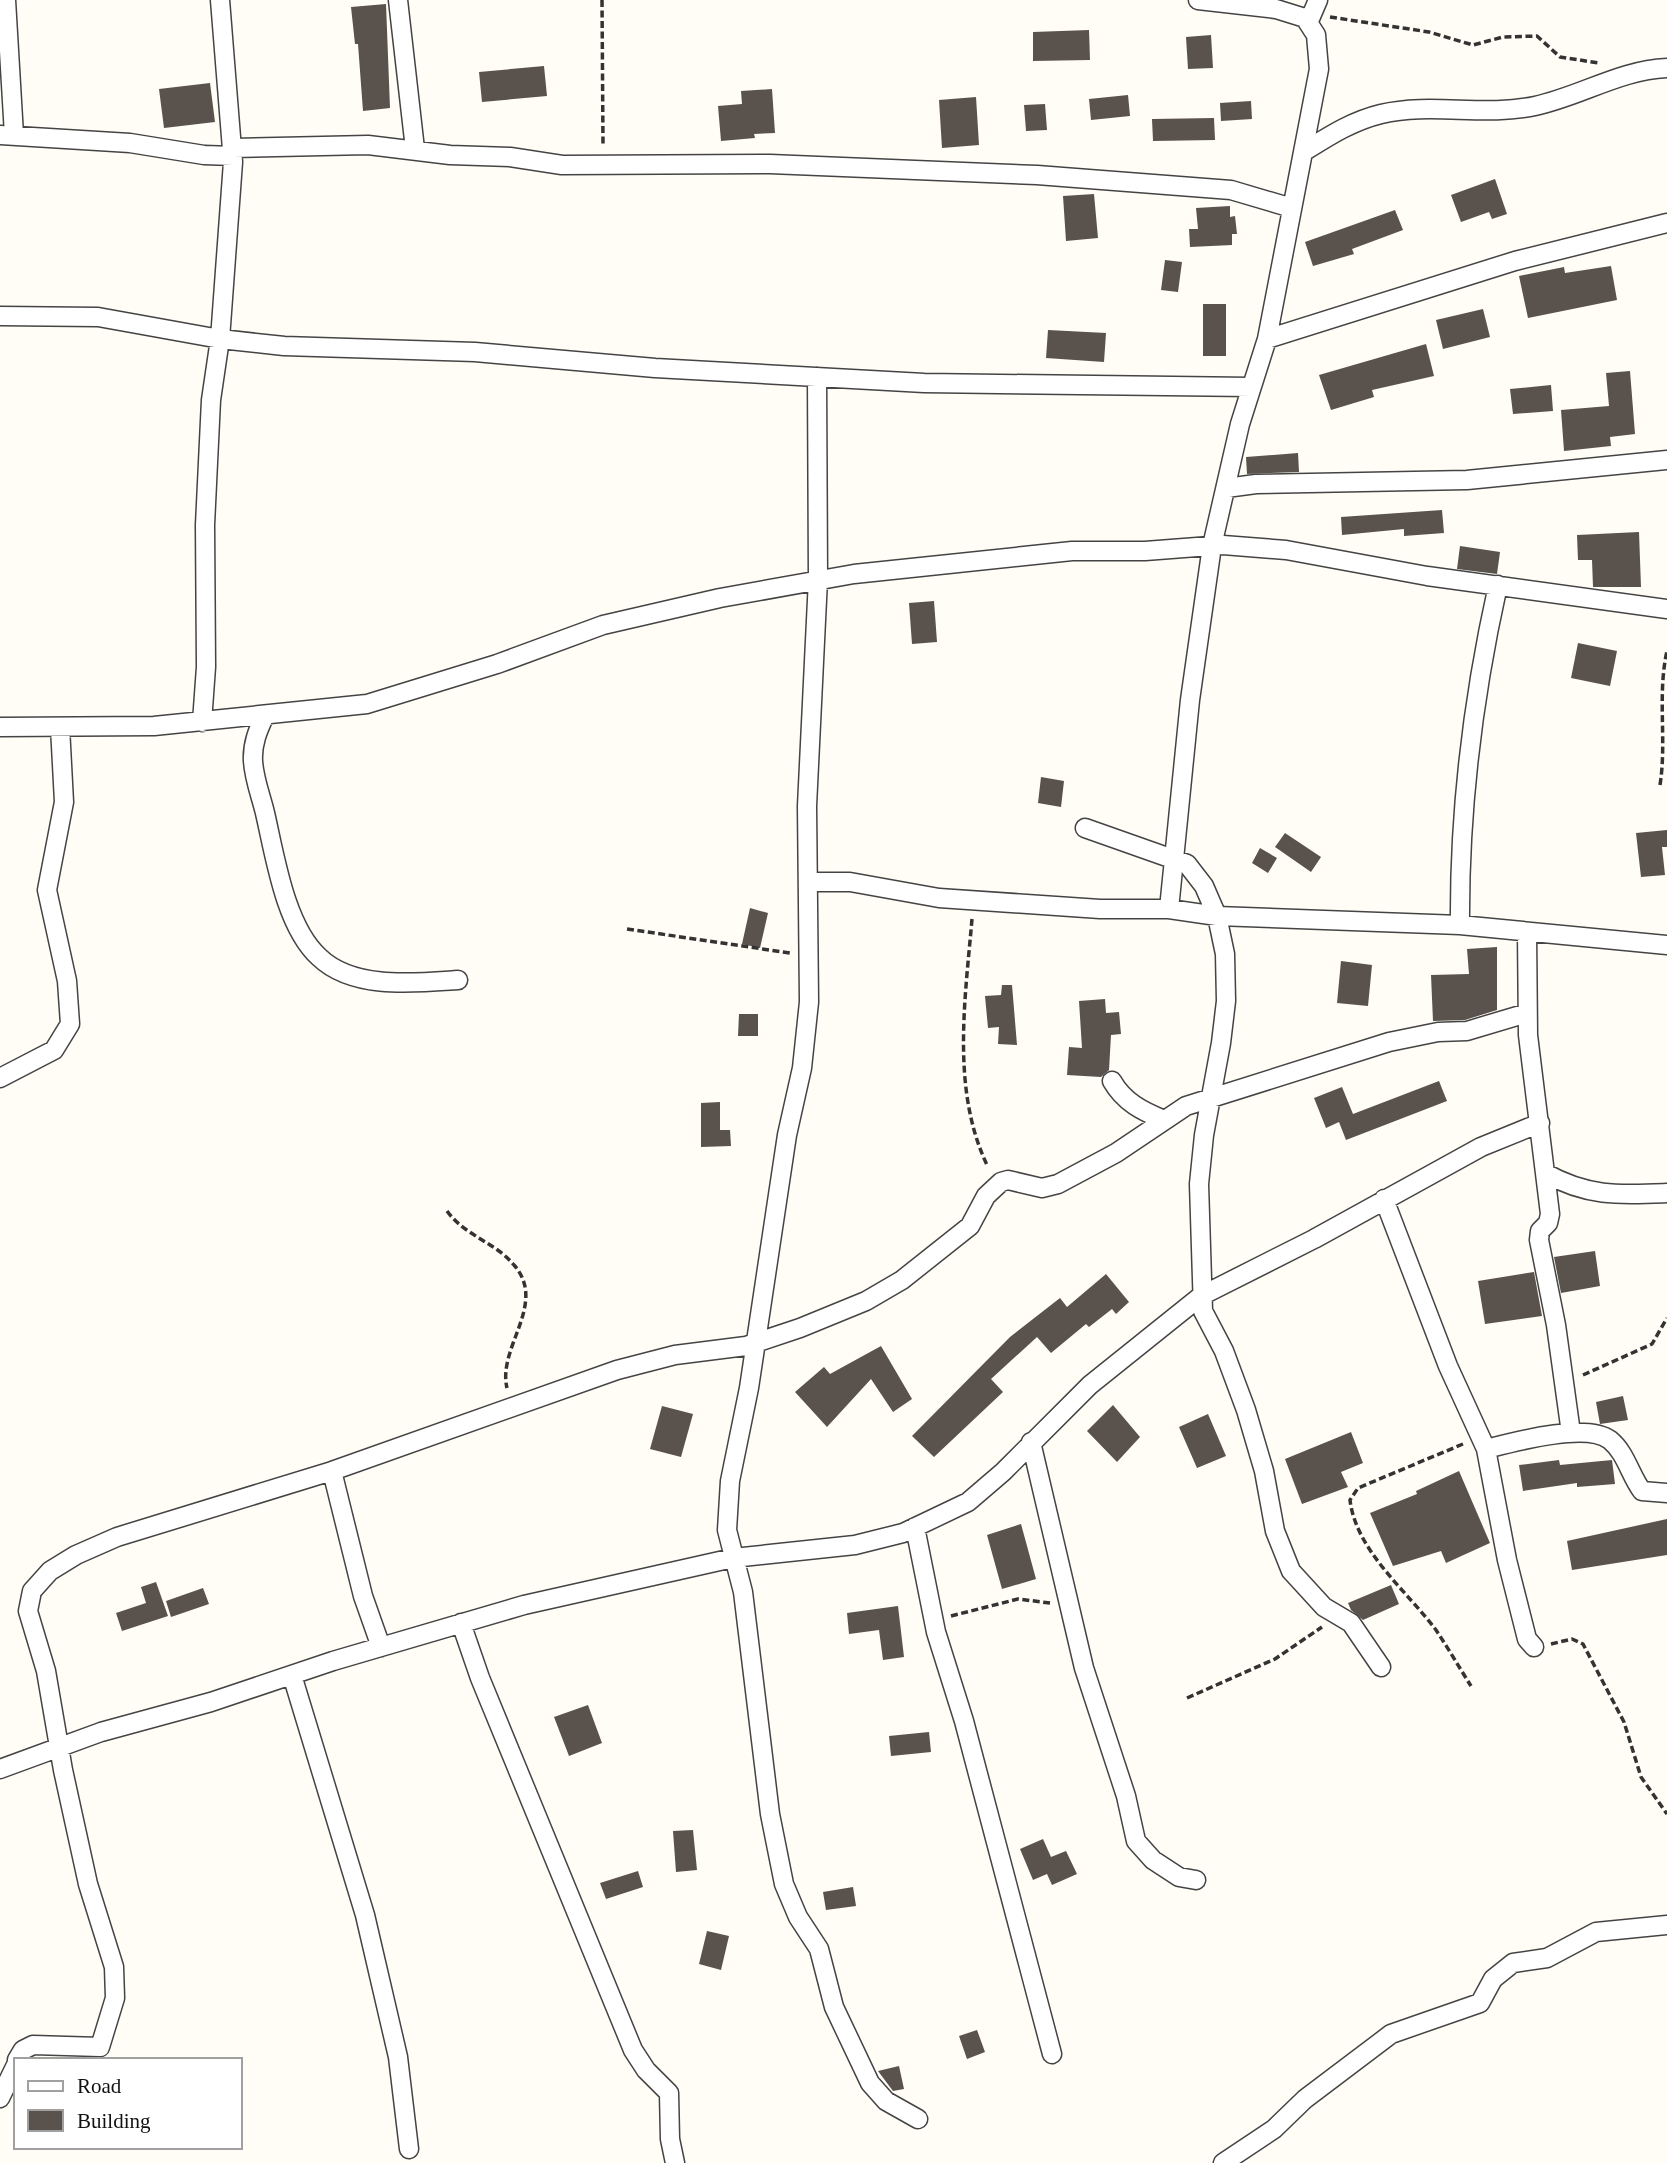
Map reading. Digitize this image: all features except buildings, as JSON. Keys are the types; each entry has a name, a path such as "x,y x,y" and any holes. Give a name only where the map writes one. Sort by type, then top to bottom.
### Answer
{"street":[{"path":"6,0 7,135 130,142 204,155 368,145 562,165 770,164 1078,177 1231,190 1292,208"},
{"path":"202,722 206,667 205,525 209,433 220,339 233,152 223,69 220,0"},
{"path":"398,0 415,149"},
{"path":"1168,909 1190,700 1212,546 1251,387 1267,339 1319,69 1314,11 1198,0"},
{"path":"1305,151 1345,126 1384,113 1511,111 1581,92 1639,69 1667,68"},
{"path":"1267,339 1515,261 1667,223"},
{"path":"0,316 98,317 220,339 284,346 475,352 655,368 924,383 1251,387"},
{"path":"817,377 818,579 808,767 810,956 803,1058 785,1148 755,1344 730,1481 727,1530 745,1605 770,1814 783,1884 798,1917 819,1949 834,2007 870,2083 886,2101 918,2119"},
{"path":"1226,488 1256,484 1467,480 1667,460"},
{"path":"0,727 202,722 377,701 497,664 603,625 818,579 1048,553 1212,546 1286,550 1427,576 1667,609"},
{"path":"1460,925 1462,820 1468,764 1482,666 1498,585"},
{"path":"265,715 253,748 255,778 286,898 318,958 345,973 376,981 414,983 458,980"},
{"path":"0,1078 44,1059 54,1050 70,1024 67,981 47,890 64,802 60,727"},
{"path":"1085,828 1186,864 1196,874 1217,916 1225,954 1226,1001 1199,1184 1200,1296 1203,1311 1224,1351 1246,1410 1265,1471 1281,1548 1302,1586 1351,1623 1381,1667"},
{"path":"809,882 850,882 939,898 1100,909 1168,909 1217,916 1460,925 1667,946"},
{"path":"1527,932 1527,1013 1549,1221 1540,1231 1539,1240 1570,1433"},
{"path":"19,2058 23,2050 33,2045 100,2047 115,1997 114,1967 88,1884 46,1671 27,1611 32,1591 38,1584 76,1555 117,1537 332,1471 643,1362 755,1344 847,1308 894,1285 970,1226 986,1196 997,1184 1008,1180 1042,1188 1058,1184 1116,1153 1186,1106 1389,1042 1438,1032 1467,1031 1527,1013"},
{"path":"1112,1081 1121,1096 1136,1108 1164,1120"},
{"path":"0,1769 109,1729 461,1623 582,1591 733,1558 855,1545 884,1539 915,1527 968,1502 1003,1472 1090,1385 1200,1296 1314,1239 1481,1147 1540,1122"},
{"path":"1545,1173 1566,1185 1591,1193 1667,1193"},
{"path":"1384,1199 1443,1355 1484,1444 1518,1603 1527,1639 1534,1647"},
{"path":"1484,1444 1570,1433 1604,1437 1620,1451 1642,1490 1667,1493"},
{"path":"1031,1442 1090,1686 1126,1796 1136,1841 1153,1860 1179,1877 1196,1880"},
{"path":"332,1471 363,1596 382,1647"},
{"path":"915,1527 932,1615 964,1721 1052,2054"},
{"path":"461,1623 480,1678 634,2050 646,2070 669,2093 670,2148 675,2163"},
{"path":"292,1675 365,1915 398,2057 410,2149"},
{"path":"1223,2163 1274,2129 1305,2099 1391,2034 1479,2003 1493,1979 1513,1963 1547,1958 1596,1932 1667,1924"},
{"path":"0,2100 14,2069"}],"path":[{"path":"602,0 603,165"},
{"path":"1314,11 1429,32 1473,45 1503,37 1537,36 1560,57 1605,64"},
{"path":"1660,785 1664,752 1664,670 1667,651"},
{"path":"974,900 965,1003 965,1088 970,1116 986,1163 997,1184"},
{"path":"627,929 810,956"},
{"path":"447,1211 463,1231 490,1245 514,1265 524,1285 523,1316 504,1368 514,1407"},
{"path":"1564,1384 1652,1344 1667,1318"},
{"path":"1471,1686 1436,1630 1365,1543 1351,1512 1350,1500 1359,1488 1401,1468 1484,1444"},
{"path":"932,1615 957,1615 1018,1599 1038,1600 1071,1611"},
{"path":"1187,1698 1275,1659 1338,1615"},
{"path":"1534,1647 1572,1639 1583,1644 1624,1722 1641,1777 1667,1814"}]}
